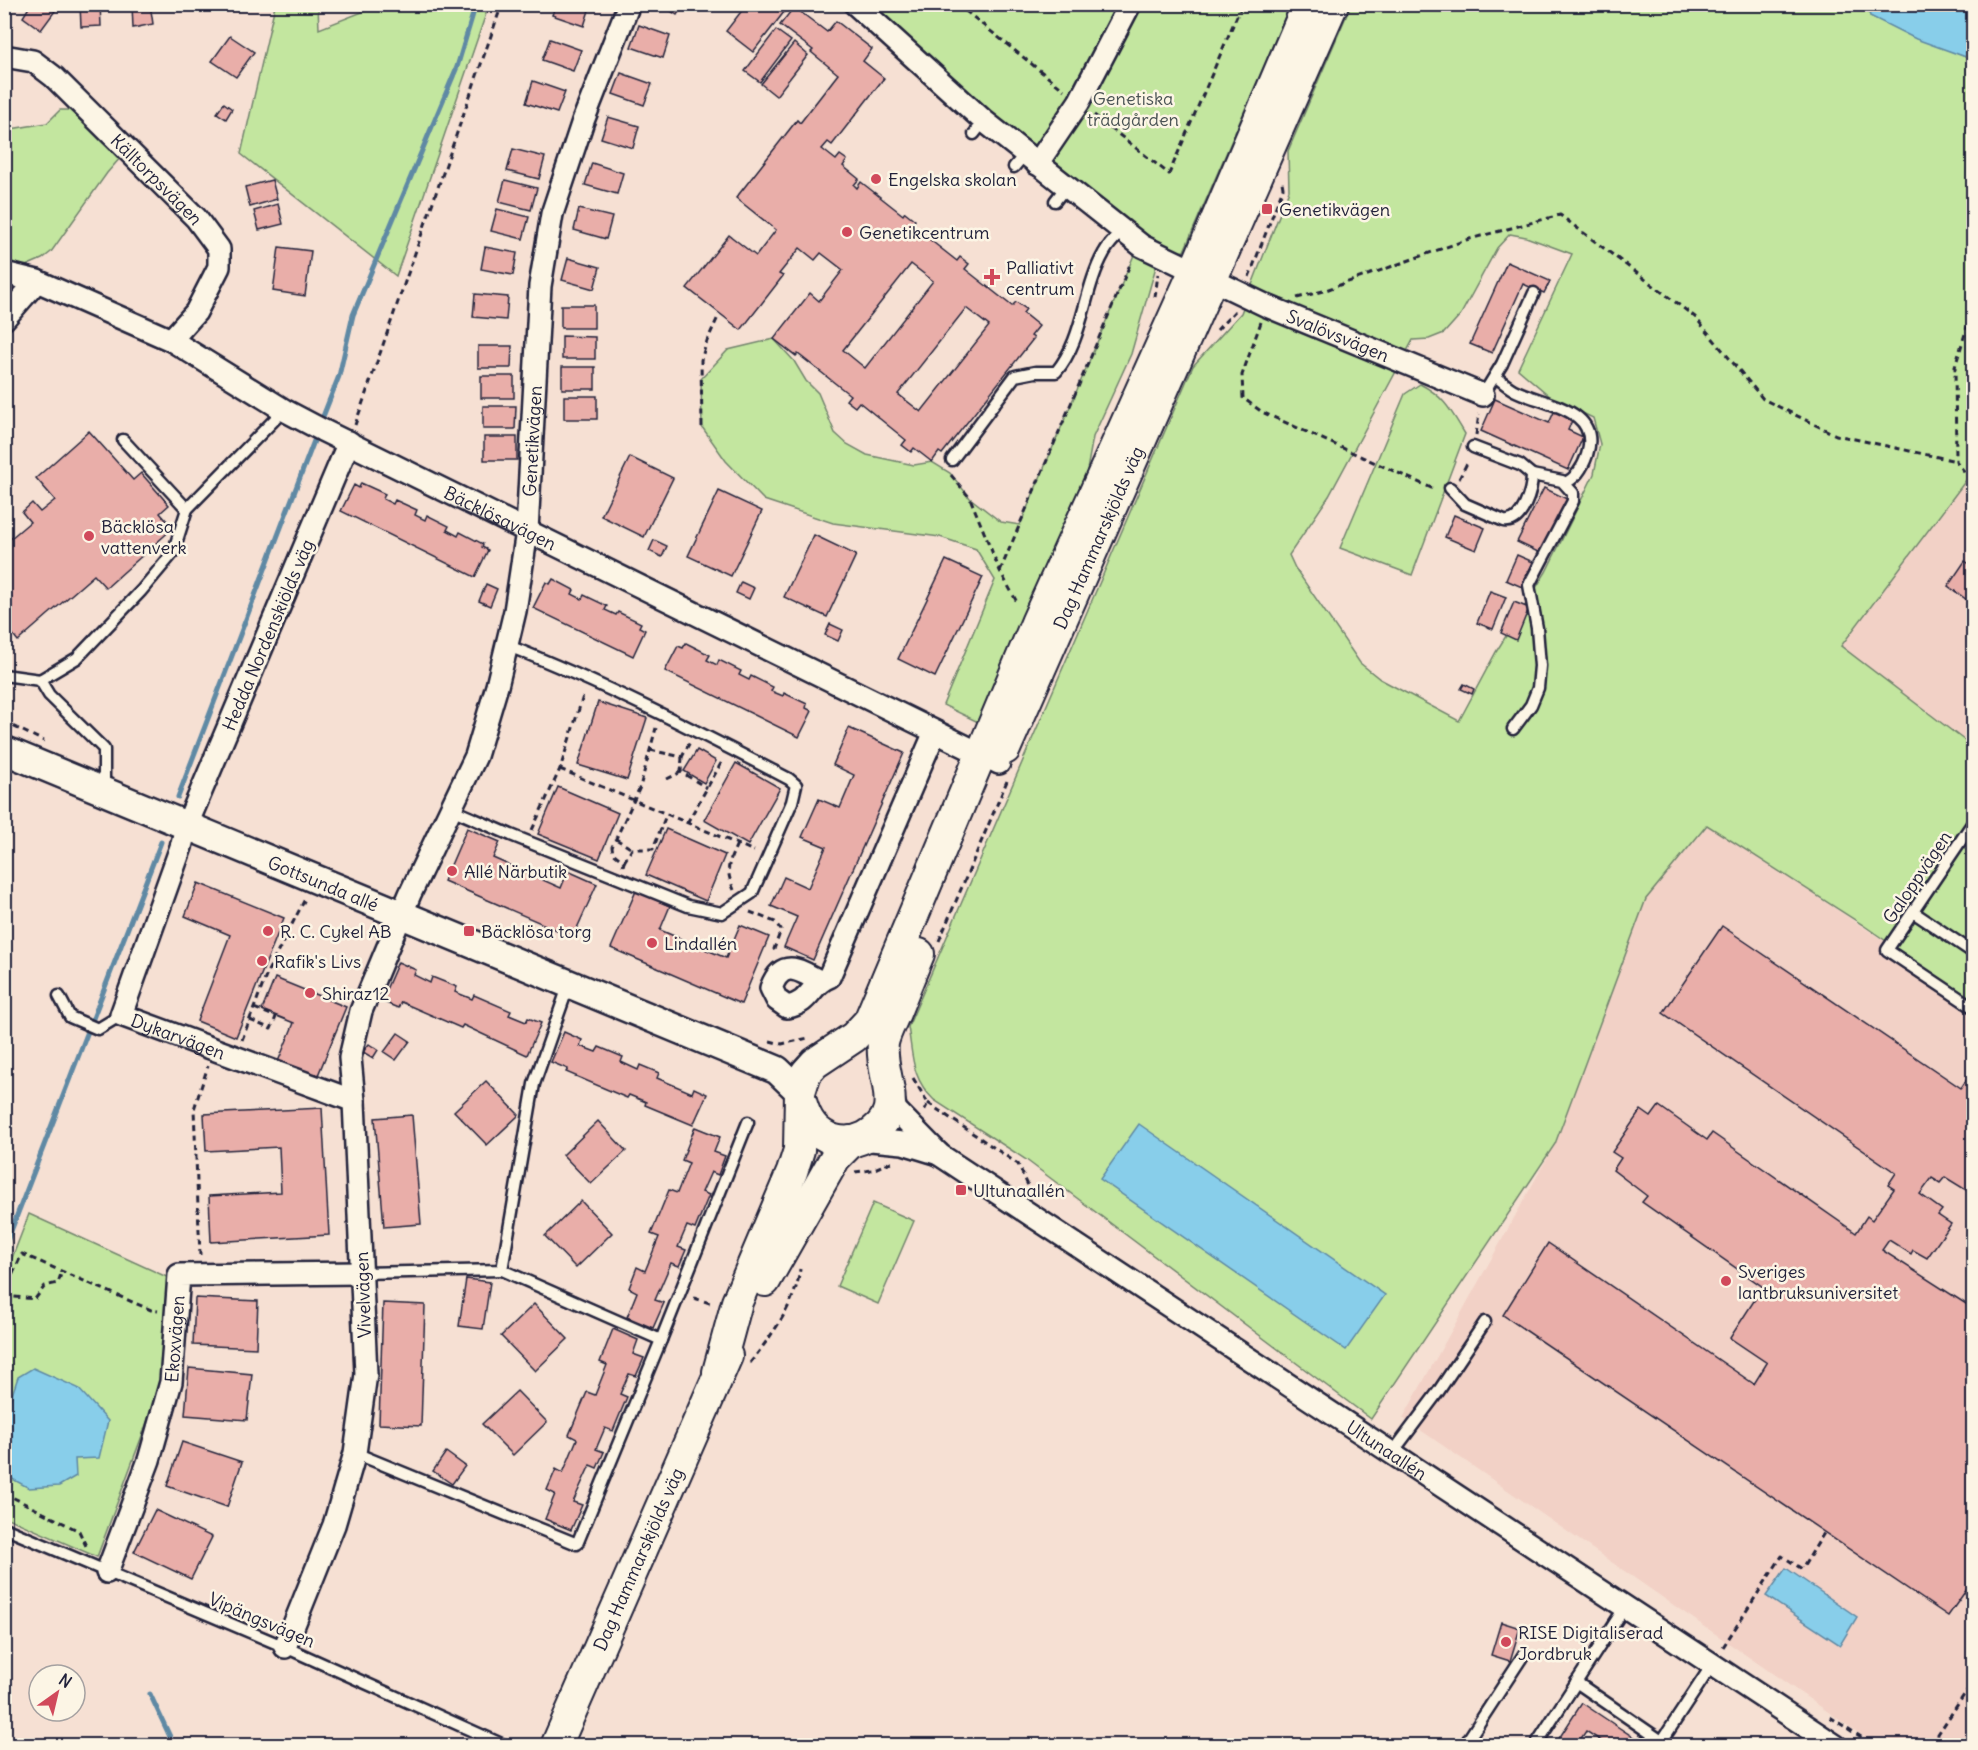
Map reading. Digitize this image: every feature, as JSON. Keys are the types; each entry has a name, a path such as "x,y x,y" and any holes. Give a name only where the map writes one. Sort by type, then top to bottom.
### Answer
{"main road":[{"name":"Dag Hammarskjölds väg","path":"556,1746 733,1369 777,1257 835,1158 856,1140 874,1132 885,1119 890,1107 895,1079 883,1041 1203,276 1308,4"},
{"name":"Dag Hammarskjölds väg","path":"1203,276 1333,4"},
{"name":"Dag Hammarskjölds väg","path":"733,1369 737,1302 792,1172 799,1150 801,1096 806,1073 854,1037 868,1020 997,764"},
{"path":"822,1059 845,1051 864,1055 895,1079"},
{"path":"801,1096 805,1116 814,1128 827,1138 841,1142 856,1140"}],"street":[{"name":"Genetikvägen","path":"397,926 476,756 506,645 514,611 526,531 540,286 552,214 583,121 629,4"},
{"path":"855,4 979,128 1025,162 1061,194 1151,251 1203,276"},
{"path":"1025,162 1078,102 1130,4"},
{"name":"Källtorpsvägen","path":"4,56 33,61 54,77 196,218 219,249 219,267 196,312 171,340"},
{"name":"Bäcklösavägen","path":"4,273 37,281 171,340 284,410 997,764"},
{"name":"Svalövsvägen","path":"1203,276 1267,306 1483,395"},
{"path":"4,319 37,281"},
{"name":"Hedda Nordenskiölds väg","path":"186,827 349,442"},
{"path":"819,981 829,977 935,732"},
{"name":"Gottsunda allé","path":"4,750 186,827 397,926 569,984 777,1070 801,1096"},
{"name":"Dykarvägen","path":"186,827 181,847 121,1015 354,1101"},
{"name":"Vivelvägen","path":"285,1647 334,1525 356,1454 366,1374 354,1101 350,1058 360,1011 397,926"},
{"path":"777,1070 822,1059"},
{"path":"895,1079 896,1110 908,1135"},
{"name":"Ultunaallén","path":"856,1140 908,1135 1393,1452 1625,1607 1718,1656 1836,1746"},
{"name":"Ekoxvägen","path":"101,1570 149,1460 171,1382 180,1275 362,1273"}],"lane":[{"path":"952,460 1015,376 1035,372 1056,372 1066,360 1104,252 1122,231"},
{"path":"1483,395 1495,376 1534,293"},
{"path":"1495,376 1513,389 1566,410 1587,426 1591,441 1587,458 1574,479 1565,483"},
{"path":"4,675 40,680 77,658 173,553 187,509 284,410"},
{"path":"123,440 187,509"},
{"path":"1473,447 1520,465 1532,475 1562,481 1573,493 1573,501 1529,585 1540,666 1538,688 1531,705 1513,729"},
{"path":"1450,488 1464,504 1510,522 1515,520 1525,503 1532,483 1532,475"},
{"path":"451,809 688,906 722,913 752,893 792,802 796,785 789,779 555,664 506,645"},
{"path":"40,680 50,695 104,749 104,792"},
{"name":"Galoppvägen","path":"1974,821 1887,950 1974,1008"},
{"path":"1913,912 1974,953"},
{"path":"502,1270 534,1084 569,984"},
{"path":"59,996 70,1017 98,1029 121,1015"},
{"path":"356,1454 577,1544 748,1122"},
{"path":"362,1273 502,1270 661,1340"},
{"path":"1393,1452 1438,1392 1485,1322"},
{"name":"Vipängsvägen","path":"4,1528 285,1647 506,1746"},
{"path":"1535,1746 1625,1607"},
{"path":"1464,1746 1524,1654"},
{"path":"1576,1682 1666,1743 1718,1656"}],"path":[{"path":"349,442 502,4"},
{"path":"957,4 1168,174 1242,4"},
{"path":"1212,332 1220,328 1232,315 1243,294 1282,188 1282,179"},
{"path":"1483,395 1473,447 1462,476 1443,492 1262,412 1243,398 1242,375 1267,306 1323,291 1466,240 1560,215 1695,317 1763,399 1836,435 1956,461"},
{"path":"1000,571 1134,255 1151,251 1155,300"},
{"path":"1974,304 1954,367 1956,461 1974,483"},
{"path":"702,427 701,360 718,315"},
{"path":"952,460 950,473 970,498 1000,571 1019,605"},
{"path":"526,841 560,769 588,680"},
{"path":"624,862 613,853 612,847 640,786 662,716"},
{"path":"681,772 682,757 693,731"},
{"path":"690,742 698,747"},
{"path":"650,750 682,757"},
{"path":"687,823 723,760 715,756"},
{"path":"936,948 997,764"},
{"path":"560,769 769,857"},
{"path":"681,772 707,788"},
{"path":"668,779 681,772"},
{"path":"616,839 632,849 653,849 666,815"},
{"path":"618,878 632,849"},
{"path":"254,1008 276,1017 271,1029 250,1020 254,1008 268,971 305,899 295,895"},
{"path":"201,1275 194,1108 213,1049"},
{"path":"851,1173 872,1170 890,1163 928,1103 918,1089 895,1079"},
{"path":"62,1271 58,1283 45,1286 35,1299 4,1294 22,1254 62,1271 151,1310 176,1315"},
{"path":"733,1369 775,1330 799,1283 801,1261"},
{"path":"680,1294 721,1306"},
{"path":"768,1326 775,1330"},
{"path":"4,1493 79,1531 101,1570"},
{"path":"1718,1656 1782,1556 1802,1569 1824,1533"},
{"path":"1937,1746 1938,1734 1974,1680"}],"shaded area":[{"path":"1973,471 1973,747 1841,646"},
{"name":"Sveriges lantbruksuniversitet","path":"1708,825 1898,950 1973,919 1973,1745 1876,1745 1403,1418 1555,1144 1646,899"}],"green space":[{"path":"275,5 318,5 319,29 380,5 489,5 396,276 241,154"},
{"name":"Genetiska trädgården","path":"855,5 1290,5 1184,251 1159,256 1131,354 1093,437 1085,481 978,722 943,705 995,580 976,549 940,537 833,523 764,500 726,461 702,427 701,379 728,350 774,339 818,393 835,433 847,444 867,455 914,465 932,462 950,473 970,498 1001,522 1020,525 1134,255 1142,246"},
{"path":"1351,5 1867,5 1870,16 1966,57 1973,48 1973,471 1841,646 1973,747 1973,1001 1863,925 1707,825 1646,899 1555,1144 1371,1419 1025,1159 934,1100 926,1092 917,1075 908,1027 1193,366 1241,313 1289,190 1288,151","holes":["1510,234 1526,237 1572,254 1518,369 1552,398 1593,418 1600,444 1594,474 1546,572 1496,652 1459,721 1380,679 1360,663 1295,568 1289,555 1329,496 1413,340 1429,339 1444,333 1461,314 1497,248"]},
{"path":"60,110 69,110 121,157 51,252 42,259 5,275 5,130 47,123"},
{"path":"1420,384 1442,399 1465,434 1412,575 1340,548 1405,394"},
{"path":"873,1203 914,1221 878,1304 837,1286"},
{"path":"29,1214 169,1278 162,1382 97,1557 5,1517 4,1279"}],"water":[{"path":"1867,5 1973,5 1973,48 1966,57 1916,39 1870,16"},
{"path":"1139,1124 1385,1295 1346,1350 1100,1179"},
{"path":"33,1368 78,1388 108,1421 99,1458 75,1459 76,1476 59,1486 29,1488 5,1475 5,1404 10,1401 18,1377"},
{"path":"1786,1568 1857,1617 1840,1645 1766,1596"}],"building":[{"path":"31,4 45,4 55,11 41,30 23,17"},
{"path":"80,4 100,4 101,26 81,27"},
{"path":"132,4 150,4 153,24 133,28"},
{"path":"556,4 591,4 584,26 552,15"},
{"path":"660,4 684,4 677,15"},
{"path":"747,4 774,4 784,12 753,52 726,31"},
{"name":"Genetikcentrum","path":"794,7 827,32 836,21 872,49 863,61 884,78 832,145 828,142 822,149 836,160 840,155 847,160 843,166 859,179 854,185 857,188 861,182 903,215 905,212 915,220 911,225 957,261 960,257 969,264 965,269 1012,306 1016,302 1026,309 1023,313 1039,326 1031,336 1034,338 942,454 939,452 932,462 914,448 911,452 902,445 906,440 859,402 855,407 846,400 850,395 798,354 796,356 774,339 810,293 819,301 843,270 821,253 815,260 800,248 779,274 783,276 741,330 687,288 729,235 756,256 776,230 736,198 797,120 800,123 838,74 811,52 813,50 780,25","holes":["911,264 933,281 865,368 843,350","966,308 989,326 921,412 898,394"]},
{"path":"639,25 670,36 663,58 631,47"},
{"path":"776,30 791,41 760,82 745,71"},
{"path":"230,36 254,52 236,77 212,61"},
{"path":"550,39 581,50 573,71 542,60"},
{"path":"794,43 808,55 776,96 761,84"},
{"path":"621,73 652,84 644,105 613,94"},
{"path":"533,81 565,92 557,113 526,103"},
{"path":"224,103 232,109 226,119 217,113"},
{"path":"608,117 639,126 633,148 601,138"},
{"path":"513,149 545,157 539,179 507,171"},
{"path":"592,163 623,173 617,194 585,185"},
{"path":"272,180 277,199 250,207 245,187"},
{"path":"505,180 537,188 531,210 499,202"},
{"path":"278,204 283,224 259,230 254,211"},
{"path":"497,209 529,217 523,239 491,231"},
{"path":"579,209 612,217 606,239 574,230"},
{"path":"279,247 311,251 305,296 273,291"},
{"path":"485,247 517,253 513,275 481,269"},
{"path":"568,258 600,267 594,289 562,280"},
{"path":"1507,262 1550,281 1544,293 1523,284 1492,353 1470,344"},
{"path":"475,294 508,297 506,320 473,317"},
{"path":"561,305 594,305 594,328 561,328"},
{"path":"562,336 595,337 595,359 562,359"},
{"path":"478,346 512,346 511,368 478,368"},
{"path":"562,367 595,367 595,389 562,389"},
{"path":"481,376 514,376 514,398 481,398"},
{"path":"564,396 597,396 597,419 564,419"},
{"path":"1495,399 1549,423 1555,410 1573,418 1568,430 1583,437 1568,470 1481,431"},
{"path":"483,406 516,406 515,429 483,429"},
{"name":"Bäcklösa vattenverk","path":"89,431 133,480 141,473 169,505 160,513 173,528 106,588 94,575 18,641 11,632 4,638 4,544 30,522 22,512 32,503 40,512 55,500 36,478"},
{"path":"484,437 517,437 517,460 484,460"},
{"path":"630,457 673,478 644,537 601,516"},
{"path":"361,483 385,494 383,499 393,504 395,500 417,510 415,515 425,520 427,515 449,526 447,530 458,536 460,532 483,544 482,547 488,550 475,577 341,511 354,485 359,488"},
{"path":"1544,488 1567,499 1540,553 1517,542"},
{"path":"719,491 762,511 731,576 688,556"},
{"path":"1454,515 1485,528 1476,550 1445,537"},
{"path":"814,535 856,555 827,617 784,597"},
{"path":"654,540 667,546 662,557 649,551"},
{"path":"1517,555 1533,562 1522,587 1506,580"},
{"path":"946,560 983,577 935,677 898,659"},
{"path":"1965,561 1974,567 1974,605 1948,586"},
{"path":"553,579 574,590 572,594 582,599 584,595 607,606 605,610 616,615 618,612 641,623 639,627 645,630 633,656 533,608 546,582 550,584"},
{"path":"741,582 754,588 749,599 736,593"},
{"path":"486,584 497,589 490,606 479,601"},
{"path":"1490,591 1506,597 1493,629 1477,623"},
{"path":"1514,602 1529,608 1516,640 1501,633"},
{"path":"830,624 843,630 838,641 825,635"},
{"path":"686,643 710,655 707,660 717,665 719,660 741,671 739,675 749,680 751,676 773,687 771,691 783,696 784,693 807,704 806,708 812,711 799,737 665,671 678,646 683,648"},
{"path":"1464,684 1474,689 1472,694 1461,689"},
{"path":"598,702 647,718 627,780 578,765"},
{"path":"1974,718 1974,732 1967,727"},
{"path":"849,728 904,753 813,960 784,947 797,917 771,906 784,877 808,888 826,847 802,837 819,799 840,808 854,775 833,765"},
{"path":"697,750 716,761 704,783 684,771"},
{"path":"736,763 780,788 748,845 704,820"},
{"path":"558,787 618,813 599,859 538,834"},
{"path":"467,828 500,842 493,858 561,888 568,871 597,884 573,937 444,881"},
{"path":"666,829 725,855 706,901 646,875"},
{"path":"198,883 284,918 236,1037 197,1021 230,935 185,916"},
{"name":"Lindallén","path":"636,891 670,906 660,930 726,958 740,925 769,937 741,1004 611,948"},
{"path":"1722,926 1961,1088 1969,1076 1974,1079 1974,1195 1945,1177 1940,1183 1932,1178 1920,1194 1942,1210 1938,1215 1951,1224 1927,1258 1913,1250 1911,1254 1889,1240 1882,1250 1974,1309 1974,1579 1948,1616 1503,1315 1548,1243 1754,1384 1767,1363 1730,1338 1763,1287 1642,1202 1647,1196 1613,1170 1621,1158 1612,1152 1641,1110 1651,1117 1659,1106 1707,1140 1712,1133 1856,1233 1867,1216 1872,1220 1894,1189 1888,1185 1896,1173 1663,1013"},
{"path":"398,962 416,970 414,975 430,983 432,977 457,987 455,992 472,999 474,995 511,1011 509,1015 526,1022 528,1018 541,1023 527,1055 463,1025 461,1028 401,1002 398,1008 381,1001"},
{"path":"275,978 346,1007 316,1080 277,1064 294,1023 262,1010"},
{"path":"564,1032 582,1040 580,1046 596,1052 599,1047 623,1057 621,1062 638,1070 640,1065 659,1073 657,1078 692,1093 694,1088 707,1094 693,1125 645,1105 646,1102 629,1095 627,1098 566,1072 568,1069 551,1062"},
{"path":"398,1033 410,1041 396,1060 384,1052"},
{"path":"369,1044 378,1050 373,1058 363,1052"},
{"path":"486,1081 519,1115 487,1145 454,1111"},
{"path":"322,1108 329,1235 211,1242 209,1196 281,1192 279,1147 206,1151 204,1114"},
{"path":"412,1115 421,1224 384,1227 375,1118"},
{"path":"598,1121 626,1151 591,1184 563,1155"},
{"path":"695,1127 720,1137 714,1152 725,1156 718,1175 711,1172 702,1192 709,1195 695,1229 687,1226 678,1247 686,1250 679,1266 671,1263 655,1300 664,1303 653,1328 627,1317 637,1292 629,1288 637,1267 645,1271 659,1237 651,1234 669,1190 677,1193 689,1163 682,1160"},
{"path":"581,1201 612,1233 576,1268 545,1236"},
{"path":"466,1279 490,1282 483,1329 459,1326"},
{"path":"195,1298 258,1301 256,1348 193,1345"},
{"path":"383,1303 425,1305 421,1426 379,1424"},
{"path":"534,1304 568,1339 535,1371 501,1336"},
{"path":"613,1329 638,1340 633,1354 644,1358 636,1376 629,1374 620,1394 627,1397 613,1431 605,1428 596,1449 604,1452 597,1468 590,1465 573,1502 582,1505 571,1530 545,1519 555,1494 547,1490 556,1469 563,1473 577,1439 569,1435 587,1392 595,1395 607,1365 600,1362"},
{"path":"189,1368 252,1374 247,1420 185,1415"},
{"path":"517,1391 547,1422 513,1455 482,1424"},
{"path":"182,1442 242,1462 227,1507 167,1486"},
{"path":"446,1452 465,1466 452,1484 433,1471"},
{"path":"155,1510 212,1537 191,1579 134,1552"},
{"name":"RISE Digitaliserad Jordbruk","path":"1501,1622 1520,1628 1510,1661 1491,1655"},
{"path":"1582,1703 1647,1746 1609,1746 1586,1731 1576,1746 1554,1746"}],"waterway":[{"path":"320,424 339,376 353,315 457,67 476,4"},
{"path":"178,797 317,433"},
{"path":"4,1249 161,842"},
{"path":"150,1694 172,1741 169,1746"}],"place":[{"name":"Engelska skolan","path":"876,179"},
{"name":"Genetikvägen","path":"1267,209"},
{"name":"Genetikcentrum","path":"847,232"},
{"name":"Palliativt centrum","path":"992,277"},
{"name":"Bäcklösa vattenverk","path":"89,536"},
{"name":"Allé Närbutik","path":"452,871"},
{"name":"R. C. Cykel AB","path":"268,931"},
{"name":"Bäcklösa torg","path":"469,931"},
{"name":"Lindallén","path":"652,943"},
{"name":"Rafik's Livs","path":"262,961"},
{"name":"Shiraz12","path":"310,993"},
{"name":"Ultunaallén","path":"961,1190"},
{"name":"Sveriges lantbruksuniversitet","path":"1726,1281"},
{"name":"RISE Digitaliserad Jordbruk","path":"1506,1642"}]}
